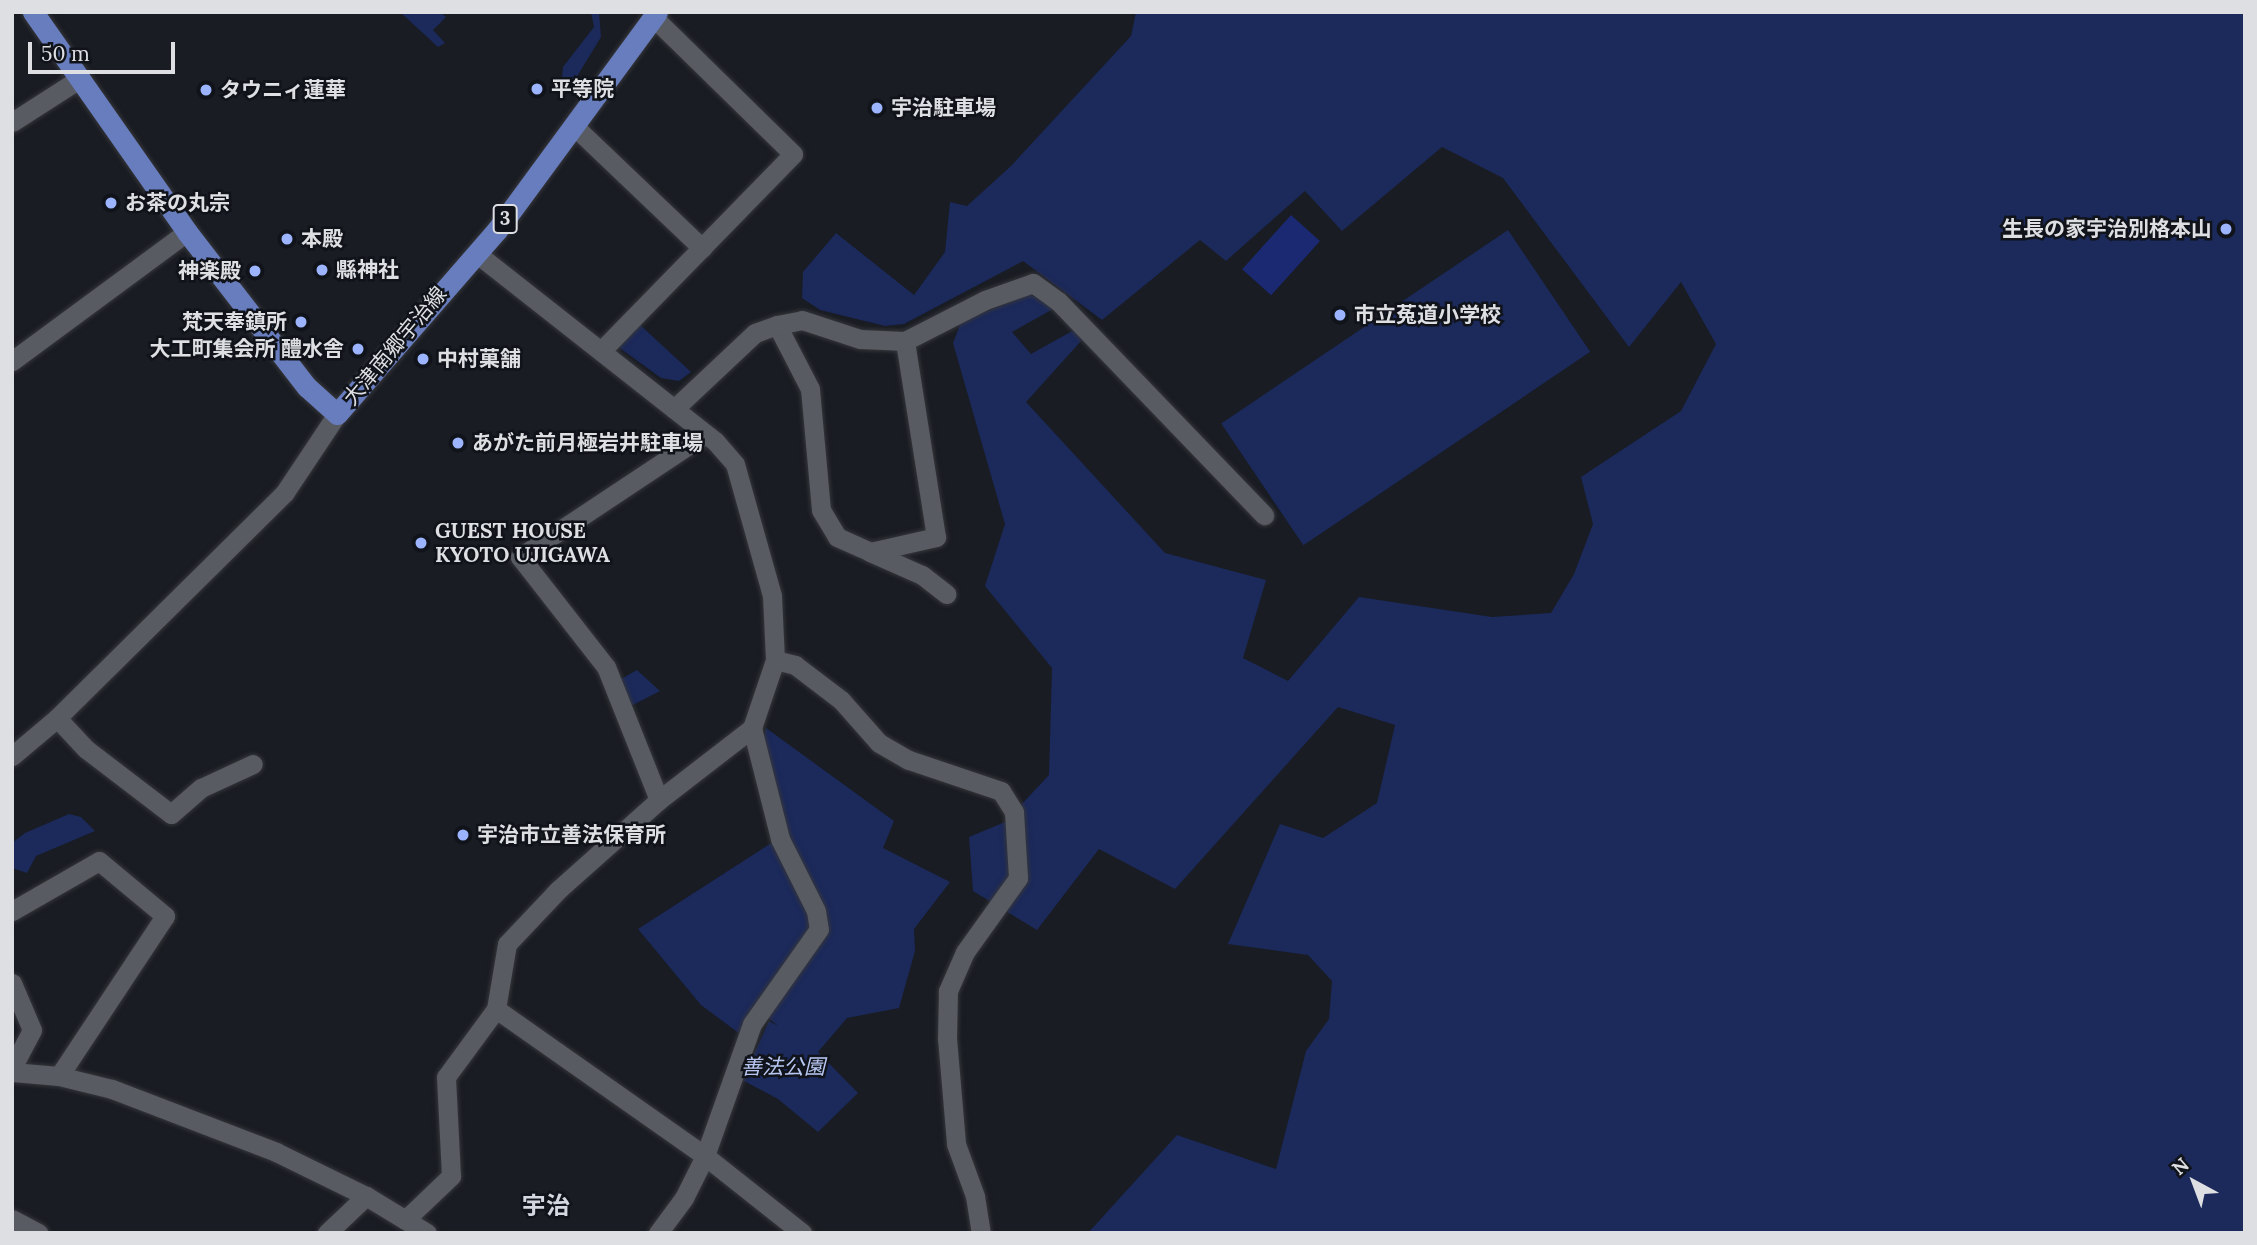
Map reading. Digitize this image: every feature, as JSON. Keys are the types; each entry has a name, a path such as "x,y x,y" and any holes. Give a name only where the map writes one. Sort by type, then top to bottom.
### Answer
{"main road":[{"name":"大津南郷宇治線","path":"33,12 187,232 307,387 337,414 476,253 576,128 655,14"}],"street":[{"path":"601,351 793,154 655,14"},
{"path":"12,122 79,79"},
{"path":"576,128 702,248"},
{"path":"12,361 187,232"},
{"path":"476,253 705,434 735,464 772,596 775,660 752,728 780,839 816,911 819,929 752,1024 705,1156 684,1198 658,1233"},
{"path":"674,409 755,333 777,324 802,320 860,339 905,341 985,300 1033,283 1059,302 1264,515"},
{"path":"777,324 810,389 821,510 837,537 922,575 946,594"},
{"path":"870,552 936,537 905,341"},
{"path":"12,756 57,718 285,492 337,414"},
{"path":"659,800 606,667 520,557 705,434"},
{"path":"775,660 795,665 841,700 879,743 909,760 1001,790 1014,813 1018,878 965,952 948,991 956,1144 975,1196 981,1233"},
{"path":"57,718 86,749 171,814 201,788 253,764"},
{"path":"405,1220 451,1176 446,1077 496,1009 507,944 558,890 659,800 752,728"},
{"path":"12,911 99,862 164,916 59,1076"},
{"path":"12,983 32,1030 12,1070 59,1076 112,1089 276,1152 366,1196 427,1233"},
{"path":"496,1009 705,1156 802,1233"},
{"path":"327,1233 366,1196"},
{"path":"12,1219 38,1233"}],"green space":[{"path":"400,12 440,12 446,17 433,30 445,43 438,47"},
{"path":"591,12 599,12 601,37 573,83 562,78 563,67 594,27"},
{"path":"1136,12 2243,12 2245,1233 1088,1233 1177,1135 1276,1169 1306,1051 1329,1019 1332,981 1308,955 1228,944 1280,824 1323,838 1377,803 1395,725 1338,707 1175,889 1099,849 1037,930 973,891 969,837 1005,822 1049,775 1052,668 985,586 1005,524 953,343 961,322 1030,294 1053,309 1012,332 1031,354 1074,330 1082,340 1026,402 1165,553 1266,580 1243,658 1288,681 1359,597 1492,617 1551,613 1574,574 1593,524 1581,477 1681,411 1716,344 1681,282 1629,347 1503,178 1442,147 1342,231 1305,191 1226,261 1200,240 1102,320 1023,261 904,324 885,326 820,310 802,298 803,272 836,233 914,295 945,252 950,202 967,206 1011,166 1131,36"},
{"path":"1508,230 1590,352 1303,545 1221,423"},
{"path":"638,323 691,372 679,381 661,378 617,346"},
{"path":"637,670 660,691 629,707 621,679"},
{"name":"善法公園","path":"766,728 894,821 883,848 950,882 914,929 915,951 899,1008 847,1018 818,1052 858,1093 818,1132 778,1099 742,1080 769,1021 778,1026 765,1015 820,936 786,837 763,743"},
{"path":"69,814 81,817 95,831 36,856 27,873 12,868 12,843 25,833"},
{"path":"773,842 812,918 813,931 740,1034 701,1005 638,929"}],"shaded area":[{"path":"1291,215 1320,241 1271,295 1242,269"}],"place":[{"name":"平等院","path":"537,89"},
{"name":"タウニィ蓮華","path":"206,90"},
{"name":"宇治駐車場","path":"877,108"},
{"name":"お茶の丸宗","path":"111,203"},
{"name":"生長の家宇治別格本山","path":"2226,229"},
{"name":"本殿","path":"287,239"},
{"name":"縣神社","path":"322,270"},
{"name":"神楽殿","path":"255,271"},
{"name":"市立菟道小学校","path":"1340,315"},
{"name":"梵天奉鎮所","path":"301,322"},
{"name":"大工町集会所 醴水舎","path":"358,349"},
{"name":"中村菓舗","path":"423,359"},
{"name":"あがた前月極岩井駐車場","path":"458,443"},
{"name":"GUEST HOUSE KYOTO UJIGAWA","path":"421,543"},
{"name":"宇治市立善法保育所","path":"463,835"}],"district":[{"name":"宇治","path":"546,1206"}]}
